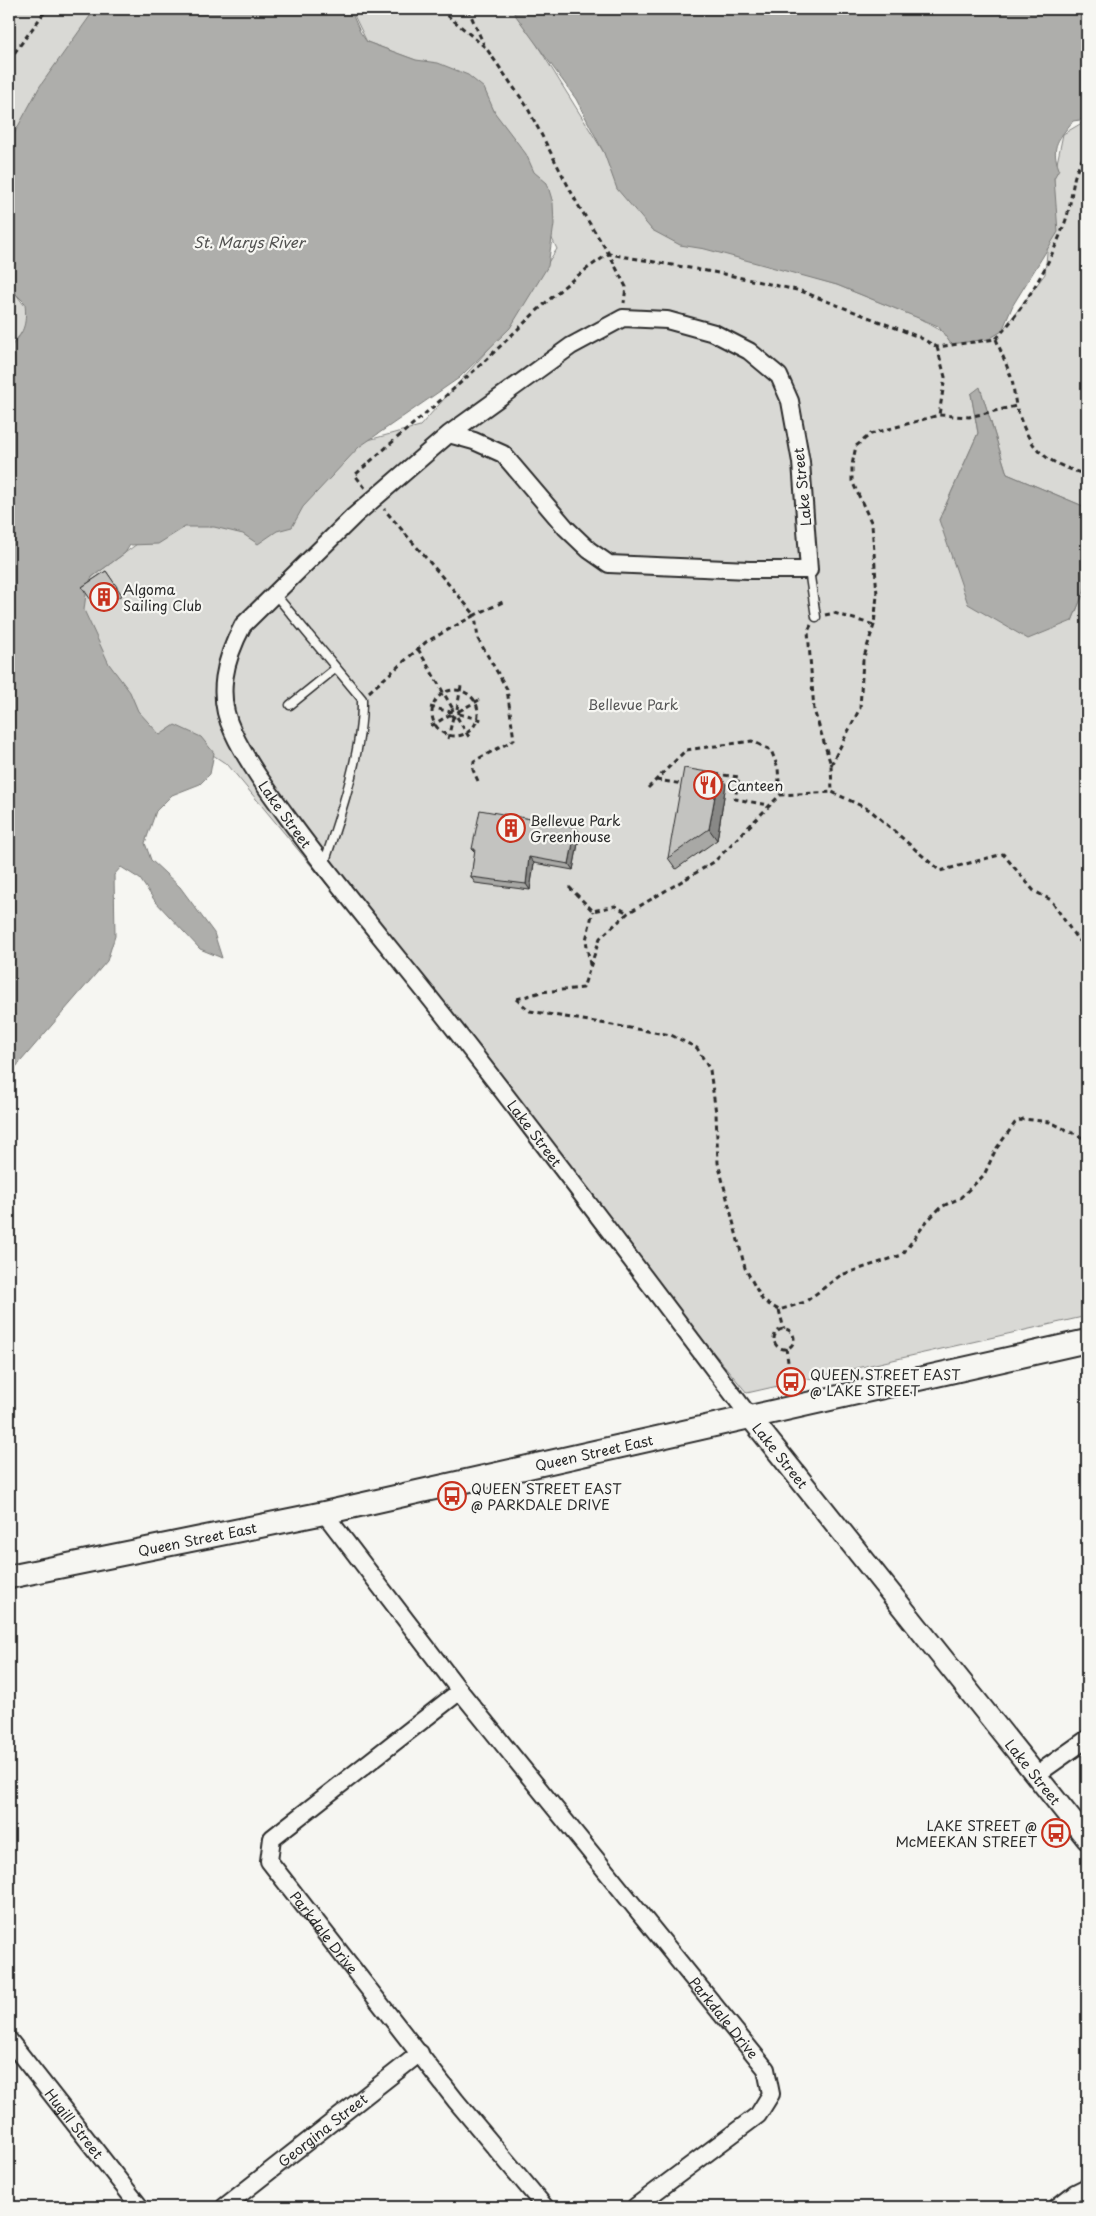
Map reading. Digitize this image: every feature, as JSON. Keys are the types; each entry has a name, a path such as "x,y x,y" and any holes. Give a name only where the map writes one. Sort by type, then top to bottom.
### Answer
{"main road":[{"name":"Queen Street East","path":"9,1576 324,1513 1087,1340"}],"street":[{"name":"Lake Street","path":"809,570 801,462 790,401 779,376 748,351 714,333 667,320 622,318 571,346 449,434 375,499 274,593 242,625 232,645 223,682 224,700 232,731 271,794 323,866 446,1018 750,1417 1087,1839"},
{"path":"449,434 474,441 503,454 566,528 589,550 609,564 749,570 809,570"},
{"name":"Parkdale Drive","path":"324,1513 460,1691 766,2069 771,2094 758,2115 635,2207"},
{"name":"Parkdale Drive","path":"460,1691 272,1838 269,1861 456,2101 545,2207"},
{"path":"1036,1775 1087,1739"},
{"name":"Hugill Street","path":"9,2040 140,2207"},
{"name":"Georgina Street","path":"224,2207 420,2053"},
{"path":"1057,2207 1087,2187"}],"lane":[{"path":"809,570 816,617"},
{"path":"274,593 362,699 362,721 342,809 323,866"},
{"path":"290,705 336,668"}],"path":[{"path":"9,60 47,9"},
{"path":"440,9 486,48"},
{"path":"468,9 486,48 526,105 578,205 626,287 622,318"},
{"path":"478,782 474,770 474,761 514,740 507,689 478,639 475,615 355,475 476,369 535,312 586,268 608,254 724,274 801,291 919,337 938,347 996,339 1013,320 1040,278 1064,225 1072,199 1074,178 1084,155 1087,154"},
{"path":"996,339 1012,379 1021,423 1032,445 1048,460 1087,475"},
{"path":"938,347 945,377 939,415"},
{"path":"830,765 860,708 863,660 874,625 877,595 872,524 852,481 852,464 856,446 870,434 939,415 969,417 1016,406"},
{"path":"362,699 418,649 448,629 505,601"},
{"path":"832,792 830,765 814,710 808,632 816,617 834,613 874,625"},
{"path":"418,649 467,735"},
{"path":"448,737 462,686"},
{"path":"450,691 470,696 478,708 477,719 467,735 448,737 433,725 432,707 436,701 450,691"},
{"path":"433,725 479,700"},
{"path":"432,707 482,720"},
{"path":"648,788 686,750 752,742 771,750 778,768 780,795"},
{"path":"710,773 739,777 735,800 770,805"},
{"path":"656,780 687,784"},
{"path":"784,1329 779,1310 763,1301 745,1268 718,1163 716,1113 710,1070 698,1048 671,1035 530,1011 516,999 541,992 583,988 600,938 628,913 714,862 780,795 832,792 870,810 940,871 1003,854 1034,891 1051,900 1077,939 1085,944 1087,942"},
{"path":"569,887 592,911"},
{"path":"592,911 615,906 628,913"},
{"path":"590,965 586,940 592,911"},
{"path":"779,1310 805,1302 841,1275 902,1254 926,1221 941,1207 960,1198 984,1175 996,1149 1015,1123 1023,1118 1050,1122 1087,1140"},
{"path":"784,1329 790,1331 793,1336 793,1342 786,1348 777,1346 774,1340 775,1334 784,1329"},
{"path":"786,1348 794,1405"}],"green space":[{"path":"9,9 99,9 9,144"},
{"name":"Bellevue Park","path":"351,9 517,9 539,48 652,230 837,285 917,317 959,341 1002,331 1045,274 1054,178 1063,134 1087,120 1087,528 1083,506 1007,474 980,388 971,394 978,433 939,520 1072,621 1087,584 1087,1316 747,1393 228,765 207,751 157,783 69,622 92,577 148,536 313,455 420,426 494,343 557,249 477,83 367,42"},
{"path":"9,285 34,318 9,348"}],"water":[{"name":"St. Marys River","path":"95,9 350,9 360,32 367,42 416,60 438,63 468,75 484,88 495,113 526,154 534,172 547,183 553,203 554,224 548,266 510,328 459,378 359,447 303,507 292,527 277,531 258,544 243,534 214,527 185,527 158,544 130,545 125,553 92,577 87,586 84,610 109,664 130,692 138,711 160,735 175,725 201,737 214,753 210,774 200,784 172,795 156,811 145,843 151,860 180,887 214,933 222,958 200,949 155,901 140,879 121,867 114,875 115,936 107,961 9,1075 9,349 23,328 26,311 25,303 9,287 9,143 40,86"},
{"path":"511,9 1087,9 1087,119 1073,121 1057,143 1055,154 1059,169 1054,178 1058,232 1013,305 1002,331 989,339 951,344 938,326 837,285 705,249 680,245 652,230 617,189 604,153 576,99"},
{"path":"980,387 1007,474 1083,506 1087,528 1087,584 1072,621 1028,639 968,604 939,520 978,433 971,394"}],"building":[{"path":"106,571 117,587 93,603 82,587"},
{"path":"684,768 719,774 709,829 668,858"},
{"path":"480,810 576,827 569,864 529,857 526,884 471,877 475,849 472,849"}],"place":[{"name":"Algoma Sailing Club","path":"104,597"},
{"name":"Canteen","path":"708,785"},
{"name":"Bellevue Park Greenhouse","path":"511,828"},
{"name":"QUEEN STREET EAST @ LAKE STREET","path":"791,1382"},
{"name":"QUEEN STREET EAST @ PARKDALE DRIVE","path":"452,1496"},
{"name":"LAKE STREET @ McMEEKAN STREET","path":"1056,1833"}]}
